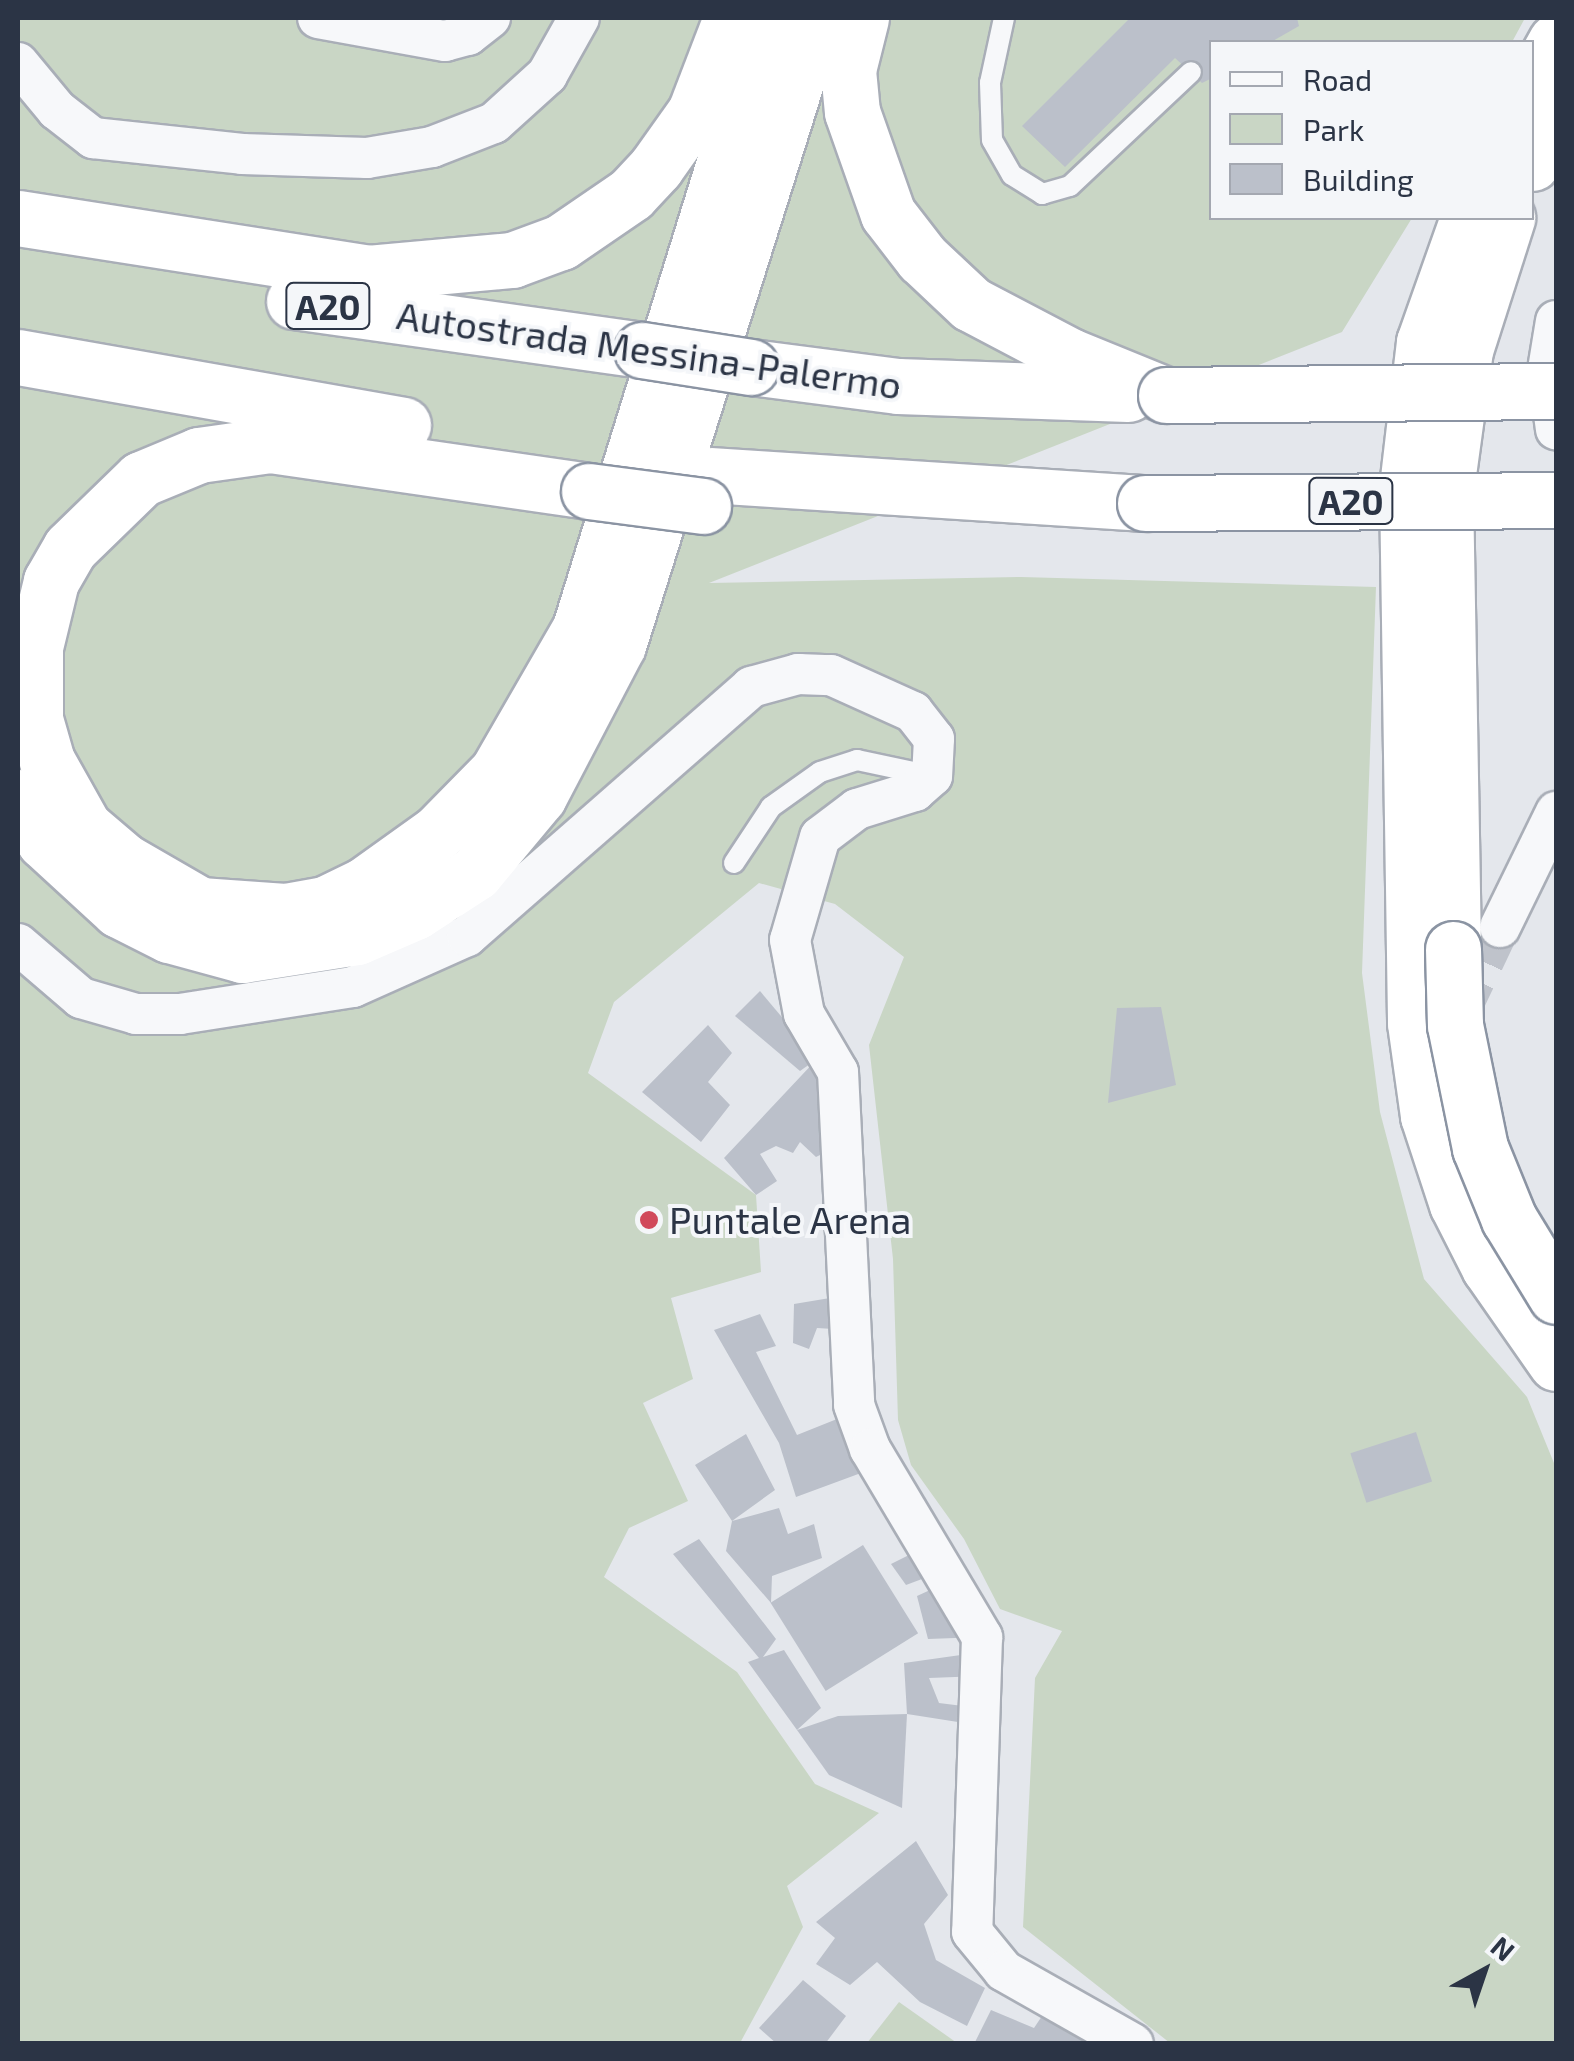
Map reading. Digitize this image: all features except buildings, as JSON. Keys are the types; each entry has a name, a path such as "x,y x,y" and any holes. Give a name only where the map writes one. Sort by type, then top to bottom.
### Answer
{"highway":[{"path":"18,218 368,273 512,260 574,234 631,194 656,167 695,112 731,18"},
{"path":"597,476 270,445 198,455 141,479 70,548 52,582 38,630 35,719 47,761 84,828 124,861 200,905 285,912 325,904 364,885 438,832 497,772 580,628 769,18"},
{"path":"18,798 44,842 119,910 168,935 242,954 357,937 415,912 475,872 539,796 618,646 816,18"},
{"path":"862,18 848,70 852,112 888,214 922,258 972,304 1070,356 1166,395"},
{"path":"1534,80 1556,41"},
{"path":"1534,159 1556,114"},
{"path":"1467,220 1424,342 1410,434 1455,943 1421,1078 1440,1163 1489,1267 1556,1364"},
{"path":"1505,220 1465,350 1445,496 1455,1025 1480,1148 1509,1219 1556,1296"},
{"name":"Autostrada Messina-Palermo","path":"18,244 303,303 751,367 898,386 1166,395"},
{"path":"18,357 597,476"},
{"name":"A20","path":"1166,395 1556,392"},
{"name":"A20","path":"597,476 706,491 1145,503 1556,500"}],"street":[{"path":"318,18 445,41 468,35 490,18"},
{"path":"18,63 57,110 93,138 242,154 366,158 432,147 494,123 547,75 578,18"},
{"path":"1556,321 1548,370 1556,429"},
{"path":"18,944 81,998 136,1014 284,1001 367,982 467,936 727,703 751,687 798,674 856,682 913,712 934,739 932,776 915,791 842,818 813,852 790,940 809,1028 838,1072 857,1421 982,1637 972,1932 1004,1971 1133,2044"},
{"path":"1455,943 1556,812"}],"lane":[{"path":"1004,18 990,84 992,140 1012,175 1042,194 1070,186 1191,72"},
{"path":"734,864 771,807 820,772 856,760 932,776"}],"green space":[{"path":"18,18 1525,18 1513,40 1209,40 1209,220 1411,220 1342,332 709,583 1021,577 1376,587 1362,973 1380,1112 1424,1279 1527,1397 1556,1468 1556,2043 1170,2043 1023,1927 1035,1678 1062,1631 1000,1609 964,1539 911,1465 898,1420 893,1259 869,1045 904,957 835,904 759,883 614,1002 588,1073 756,1195 761,1272 671,1298 693,1379 643,1403 688,1501 629,1528 604,1577 737,1672 815,1784 879,1813 787,1886 803,1927 740,2043 18,2043"},
{"path":"899,2002 950,2038 957,2043 867,2043"}],"tunnel":[{"path":"1458,1016 1500,927"}],"place":[{"name":"Puntale Arena","path":"649,1220"}]}
